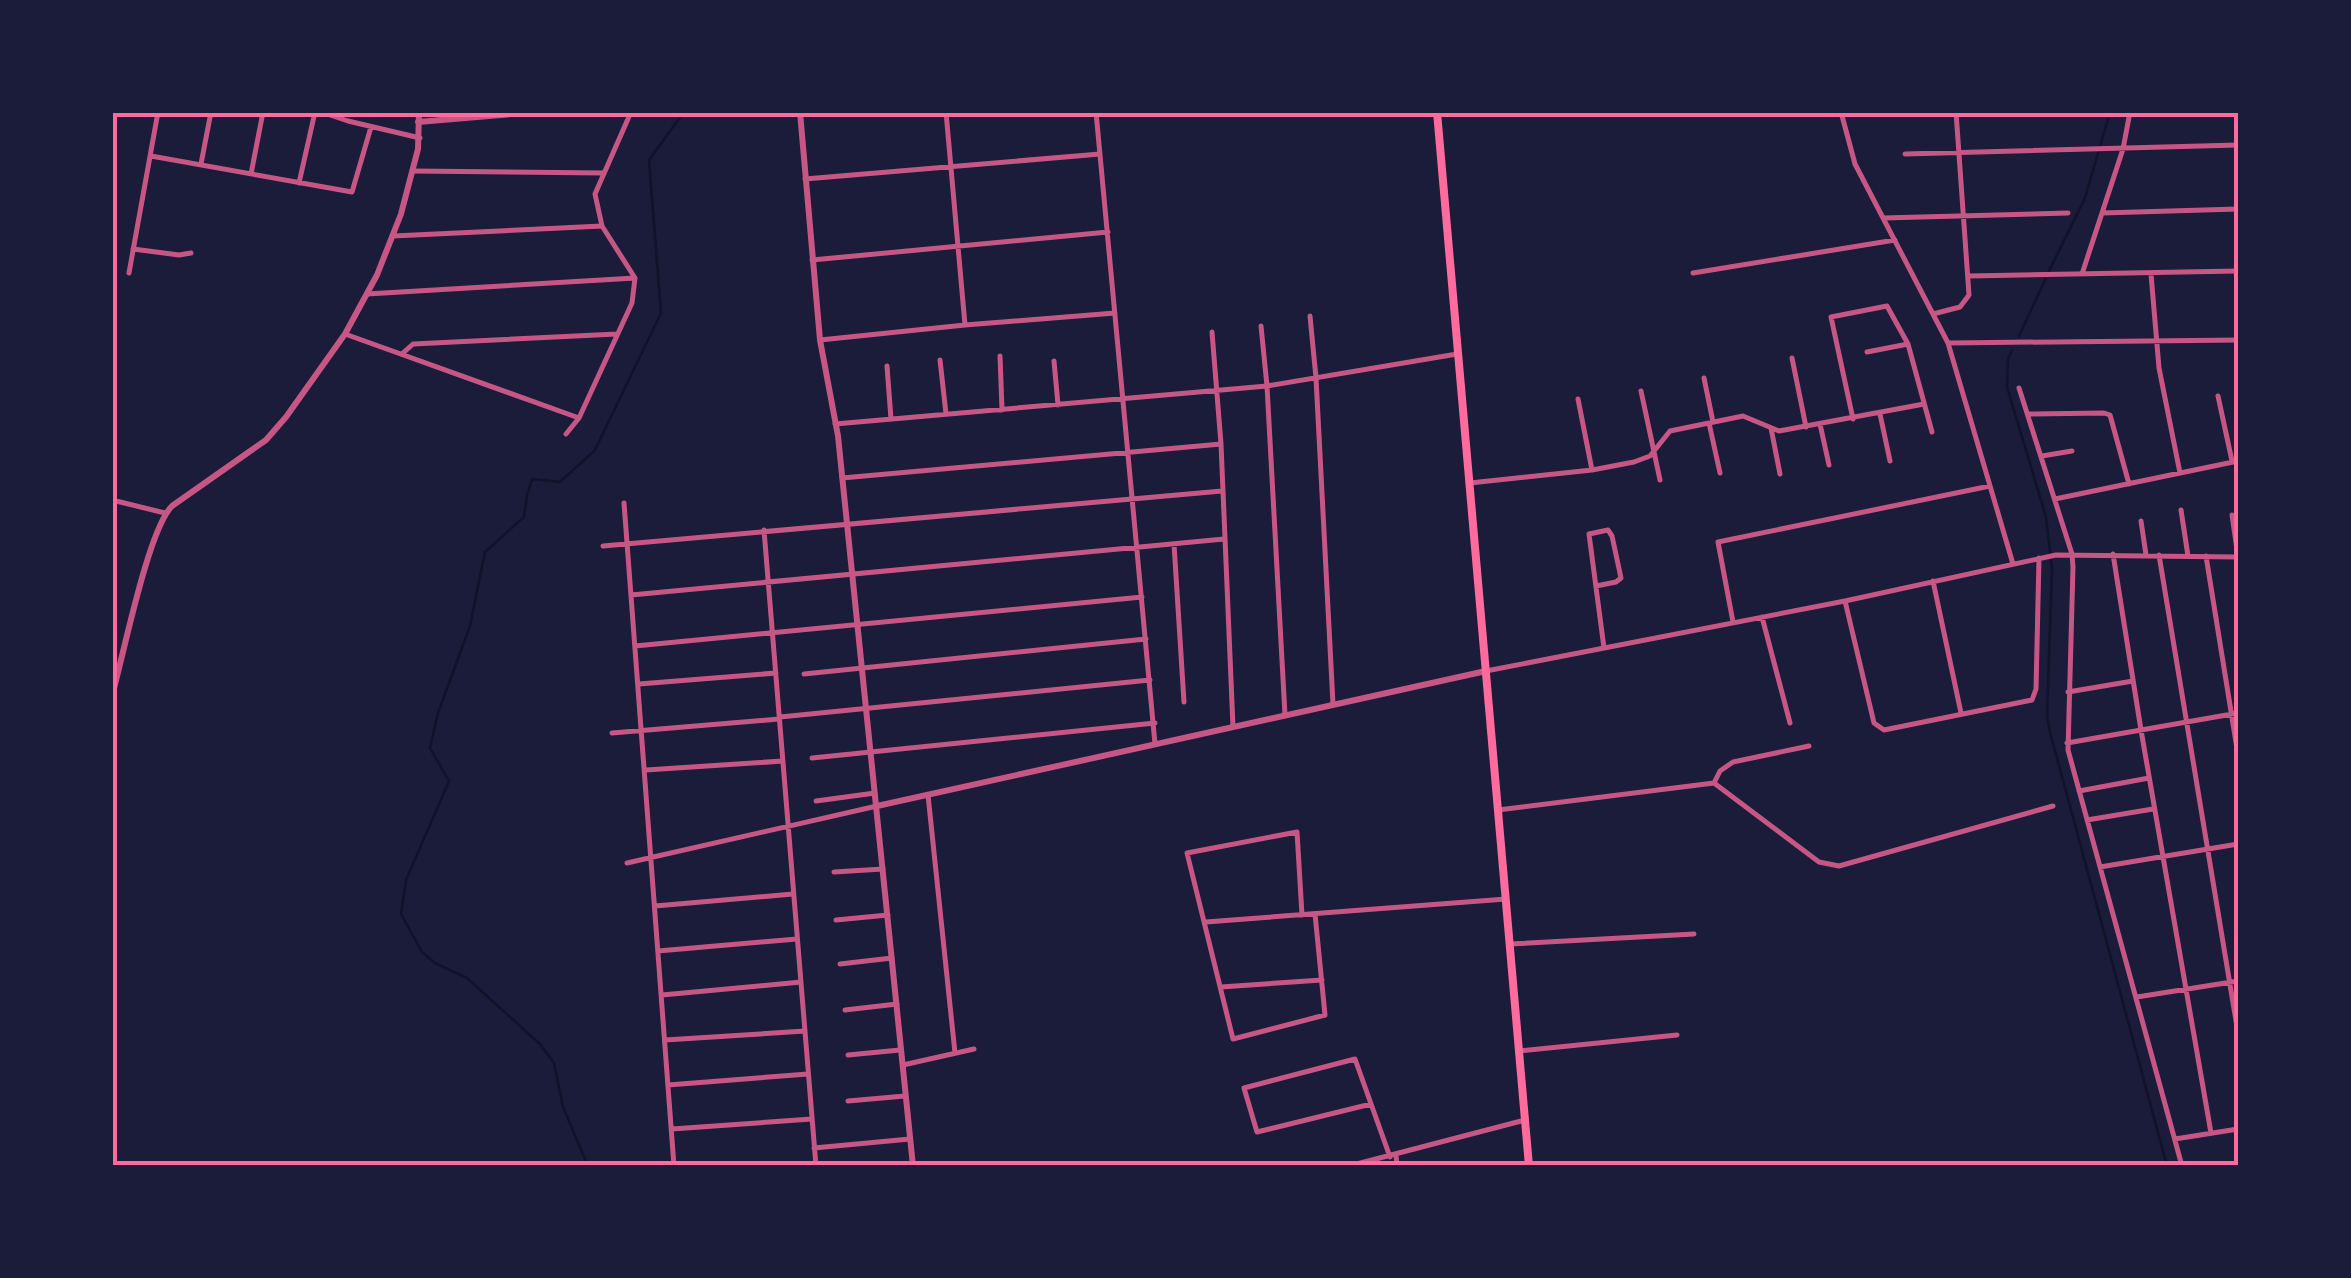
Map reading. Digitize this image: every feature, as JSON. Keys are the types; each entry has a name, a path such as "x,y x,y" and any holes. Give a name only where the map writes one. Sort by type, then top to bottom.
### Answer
{"main road":[{"path":"1437,112 1529,1166"}],"street":[{"path":"128,274 158,112"},
{"path":"201,164 212,112"},
{"path":"251,174 263,112"},
{"path":"300,184 318,112 420,138"},
{"path":"112,696 165,513 266,440 344,334 367,294 393,236 413,172 420,138 419,112"},
{"path":"418,122 535,112"},
{"path":"566,434 579,418 632,304 634,278 602,226 595,194 631,112"},
{"path":"800,112 820,340 842,478 913,1166"},
{"path":"946,112 965,325"},
{"path":"1096,112 1156,744"},
{"path":"1840,112 1851,154 1948,343 2012,564"},
{"path":"1933,314 1960,307 1969,295 1956,112"},
{"path":"2082,274 2123,149 2130,112"},
{"path":"151,156 352,192 371,127"},
{"path":"1904,154 2238,146"},
{"path":"805,179 1100,154"},
{"path":"413,172 603,173"},
{"path":"2102,212 2238,208"},
{"path":"1883,218 2068,213"},
{"path":"393,236 602,226"},
{"path":"812,260 1108,232"},
{"path":"1692,274 1894,240"},
{"path":"133,249 191,253"},
{"path":"1968,276 2238,272"},
{"path":"2151,273 2161,383 2180,474"},
{"path":"367,294 634,278"},
{"path":"1853,419 1831,317 1888,306 1908,344 1932,432"},
{"path":"820,340 1115,313"},
{"path":"1310,316 1333,704"},
{"path":"1261,326 1284,715"},
{"path":"1212,332 1218,390 1232,726"},
{"path":"344,334 579,418"},
{"path":"402,354 412,344 617,334"},
{"path":"1948,343 2238,340"},
{"path":"1867,352 1908,344"},
{"path":"835,424 1266,386 1458,354"},
{"path":"1000,356 1002,410"},
{"path":"1792,358 1806,427"},
{"path":"940,360 946,414"},
{"path":"1054,361 1058,405"},
{"path":"887,366 891,419"},
{"path":"1704,378 1720,473"},
{"path":"2019,388 2072,554 2067,742 2182,1166"},
{"path":"1642,391 1660,480"},
{"path":"2055,498 2235,462 2218,396"},
{"path":"1578,399 1592,470"},
{"path":"1470,483 1634,462 1650,456 1670,431 1743,416 1779,431 1924,404"},
{"path":"1880,414 1890,461"},
{"path":"2028,414 2110,415 2130,484"},
{"path":"1820,424 1829,465"},
{"path":"1771,428 1780,474"},
{"path":"842,478 1220,444"},
{"path":"2042,456 2072,452"},
{"path":"1733,622 1718,542 1990,486"},
{"path":"603,546 1222,490"},
{"path":"112,500 165,513"},
{"path":"624,503 674,1166"},
{"path":"2181,510 2188,556"},
{"path":"626,863 1486,671 2056,555 2238,557 2232,515"},
{"path":"2141,521 2146,555"},
{"path":"764,530 816,1166"},
{"path":"1596,586 1621,578 1608,530 1589,534 1604,648"},
{"path":"631,595 1224,539"},
{"path":"1174,544 1184,702"},
{"path":"2113,554 2211,1133"},
{"path":"2158,555 2238,1032"},
{"path":"2206,556 2235,714 2238,754"},
{"path":"1845,600 1874,722 1884,730 2032,700 2041,558"},
{"path":"1933,581 1962,713"},
{"path":"635,646 1142,597"},
{"path":"1762,617 1790,723"},
{"path":"804,674 1146,639"},
{"path":"638,684 776,674"},
{"path":"612,733 1150,680"},
{"path":"2068,692 2133,681"},
{"path":"2067,742 2235,714"},
{"path":"812,758 1154,723"},
{"path":"1714,783 1720,771 1733,762 1809,746"},
{"path":"644,770 782,760"},
{"path":"2079,792 2149,778"},
{"path":"1498,810 1714,783 1819,862 1839,866 2053,806"},
{"path":"816,801 875,792"},
{"path":"928,795 956,1054"},
{"path":"2087,820 2154,808"},
{"path":"1302,915 1298,832 1187,853 1234,1039 1325,1015 1316,914"},
{"path":"2100,867 2238,844"},
{"path":"834,872 883,869"},
{"path":"655,906 794,894"},
{"path":"1206,922 1506,899"},
{"path":"836,920 888,914"},
{"path":"1510,944 1694,934"},
{"path":"658,951 797,940"},
{"path":"840,964 892,958"},
{"path":"1220,987 1322,980"},
{"path":"2137,997 2238,980"},
{"path":"662,995 801,982"},
{"path":"845,1010 896,1004"},
{"path":"665,1040 805,1031"},
{"path":"1519,1051 1677,1036"},
{"path":"903,1065 974,1049"},
{"path":"848,1055 901,1050"},
{"path":"1371,1104 1257,1132 1244,1088 1355,1059 1397,1166"},
{"path":"668,1085 808,1074"},
{"path":"848,1101 906,1096"},
{"path":"672,1129 812,1119"},
{"path":"1349,1166 1525,1120"},
{"path":"2175,1139 2238,1128"},
{"path":"814,1148 910,1139"},
{"path":"2225,1166 2238,1163"}],"waterway":[{"path":"588,1166 563,1107 554,1063 540,1044 467,978 435,963 422,952 401,914 406,880 449,781 430,748 438,713 470,626 485,552 524,517 532,479 560,482 595,450 661,313 649,160 684,112"},
{"path":"2049,271 2085,198 2110,112"},
{"path":"2019,336 2046,278"},
{"path":"2012,350 2007,387 2046,517 2052,569 2047,716 2050,732 2167,1166"}]}
